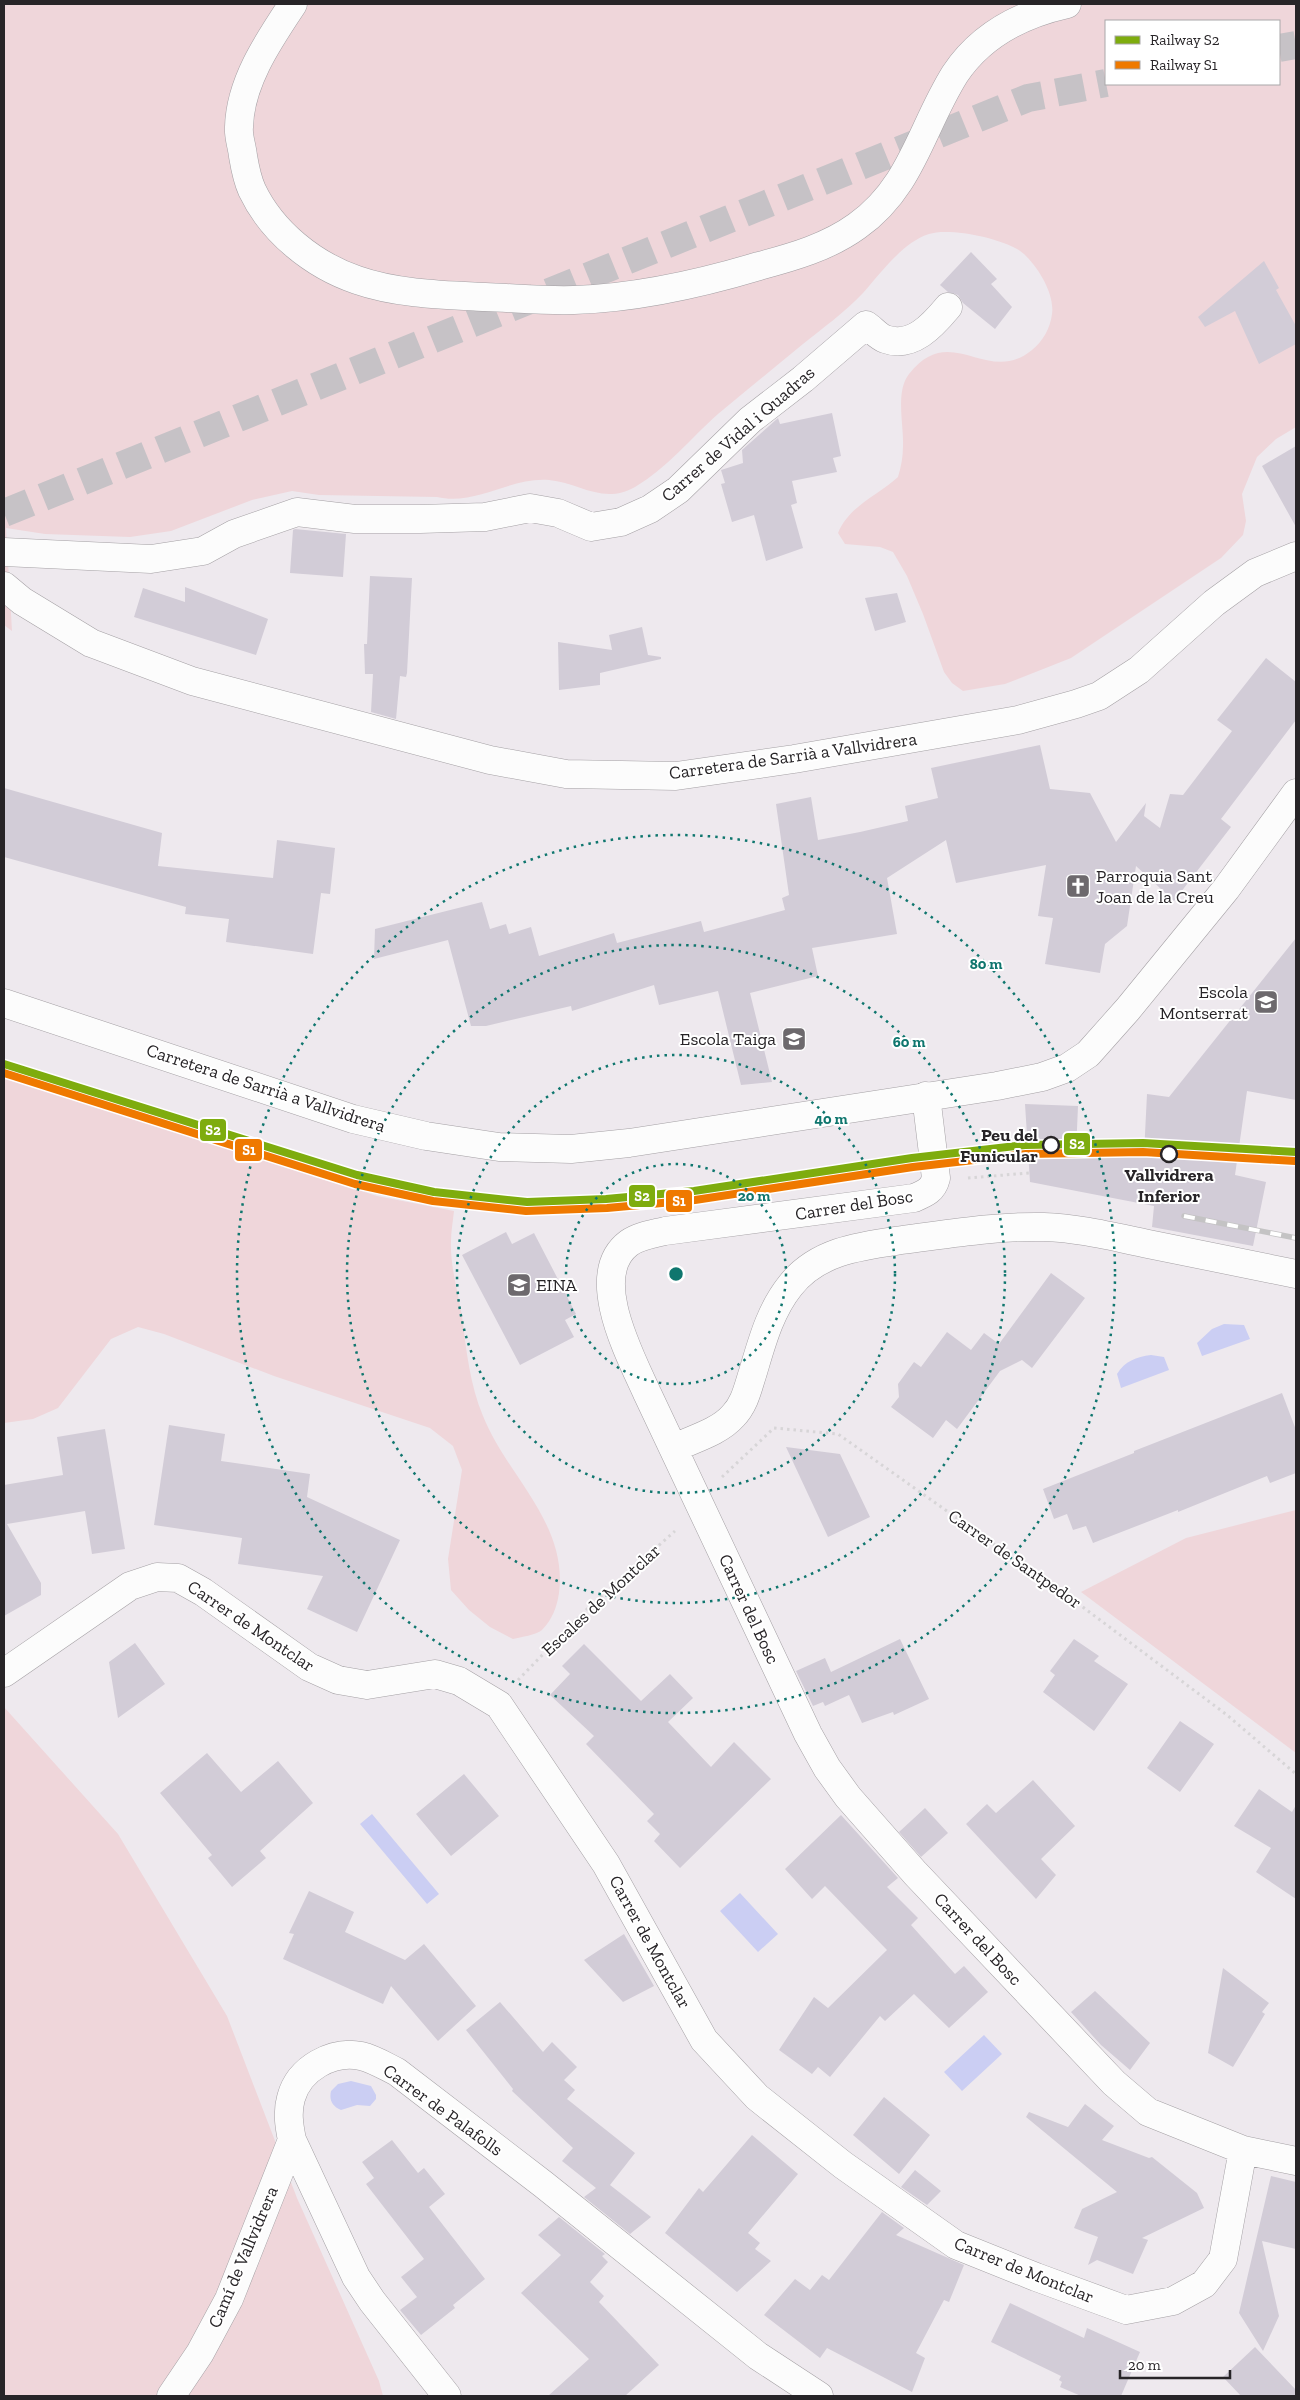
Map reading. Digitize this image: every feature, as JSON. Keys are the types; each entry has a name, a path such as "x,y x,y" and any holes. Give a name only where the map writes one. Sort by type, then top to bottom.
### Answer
{"street":[{"path":"293,4 256,66 243,99 238,128 248,180 266,212 289,240 312,257 358,281 409,291 574,300 661,292 714,280 805,253 855,228 875,212 904,177 945,92 967,59 1002,28 1034,13 1067,4"},
{"name":"Carrer de Vidal i Quadras","path":"4,552 151,559 203,552 234,534 297,512 355,519 420,519 485,517 530,508 558,513 591,527 621,522 650,509 678,490 750,420 866,325 885,339 903,341 916,338 934,324 948,307"},
{"name":"Carretera de Sarrià a Vallvidrera","path":"4,586 22,601 91,642 192,681 490,760 566,774 676,776 803,758 1018,720 1099,696 1139,670 1214,603 1255,573 1296,556"},
{"name":"Carretera de Sarrià a Vallvidrera","path":"4,1003 353,1119 426,1136 499,1147 571,1150 927,1106 1042,1077 1067,1068 1088,1054 1122,1016 1226,890 1296,794"},
{"name":"Carrer del Bosc","path":"927,1106 936,1178 934,1187 926,1193 914,1198 665,1231 637,1238 627,1245 618,1256 614,1266 611,1280 613,1309 627,1347 808,1734 827,1768 848,1797 915,1873 1114,2083 1148,2112 1243,2150 1296,2161"},
{"path":"674,1448 713,1430 733,1416 745,1398 774,1310 786,1291 812,1264 832,1254 864,1246 961,1232 1010,1227 1045,1227 1086,1231 1296,1274"},
{"name":"Carrer de Montclar","path":"4,1674 130,1586 156,1577 178,1578 203,1592 309,1667 338,1680 368,1685 434,1674 459,1681 499,1704 606,1864 704,2040 757,2098 843,2165 956,2245 1036,2277 1126,2310 1173,2301 1204,2284 1223,2260 1243,2150"},
{"name":"Carrer de Palafolls","path":"447,2396 372,2301 356,2277 292,2140 288,2125 291,2096 298,2082 308,2071 332,2057 360,2056 374,2059 396,2072 543,2184 758,2356 819,2396"},
{"name":"Camí de Vallvidrera","path":"171,2396 200,2353 229,2299 292,2140"}],"path":[{"path":"974,1177 1029,1173"},
{"name":"Carrer de Santpedor","path":"722,1478 774,1428 838,1434 1088,1610 1227,1715 1296,1774"},
{"name":"Escales de Montclar","path":"515,1684 586,1610 681,1526"}],"shaded area":[{"path":"4,4 1296,4 1296,427 1276,439 1257,457 1242,494 1246,521 1243,535 1221,558 1071,658 1005,684 963,691 952,683 944,672 907,576 893,552 880,547 845,544 838,533 856,508 898,477 903,450 902,390 909,374 924,359 940,353 955,352 984,360 1000,362 1016,359 1032,350 1043,339 1050,325 1052,314 1051,298 1040,273 1024,254 992,239 950,232 929,234 919,238 901,251 863,293 841,313 718,414 658,471 635,487 612,494 549,480 535,480 479,495 451,499 437,497 319,495 292,491 252,500 171,531 130,537 45,534 6,528 12,631 4,625"},
{"path":"4,1077 377,1196 454,1211 451,1237 452,1260 469,1367 475,1392 483,1416 494,1438 545,1522 554,1544 559,1568 559,1593 554,1613 542,1630 532,1635 513,1639 490,1627 469,1610 451,1590 448,1559 462,1470 453,1446 430,1428 274,1376 164,1334 138,1327 111,1339 58,1408 33,1419 4,1423"},
{"path":"1296,1510 1296,1753 1081,1592 1186,1538"},
{"path":"4,1707 118,1834 227,2016 297,2198 379,2381 383,2396 4,2396"}],"water":[{"path":"1224,1324 1244,1325 1250,1339 1202,1356 1197,1343 1212,1329"},
{"path":"1151,1355 1164,1357 1169,1370 1121,1388 1117,1374 1120,1370 1131,1360"},
{"path":"372,1814 439,1894 427,1904 360,1824"},
{"path":"740,1893 778,1934 758,1952 720,1911"},
{"path":"984,2035 1002,2054 962,2091 944,2072"},
{"path":"351,2081 371,2086 376,2099 370,2106 357,2105 341,2110 333,2105 330,2097 331,2091 338,2084"}],"building":[{"path":"971,252 997,279 991,284 1012,307 995,329 963,303 958,295 948,292 940,285"},
{"path":"1264,261 1279,288 1276,290 1296,326 1296,344 1259,364 1235,311 1205,327 1198,317"},
{"path":"832,413 841,456 833,458 837,472 792,481 797,503 791,505 803,548 766,561 754,515 732,522 721,484 725,483 721,470 743,463 742,450 778,418 780,424"},
{"path":"1296,446 1296,527 1262,466"},
{"path":"293,530 346,534 343,577 290,573"},
{"path":"370,576 412,578 407,673 406,677 400,676 396,719 371,712 373,674 365,674 364,644 367,644"},
{"path":"185,587 268,619 256,655 134,617 143,588 185,602"},
{"path":"897,593 906,622 875,631 865,598"},
{"path":"642,627 648,655 661,657 661,659 600,673 600,685 559,690 558,642 612,650 609,635"},
{"path":"1266,658 1296,682 1296,720 1221,819 1231,827 1174,901 1136,866 1127,926 1105,944 1100,973 1045,964 1053,918 1038,916 1046,865 956,883 946,840 887,878 897,934 812,948 818,976 750,993 772,1082 741,1085 718,991 659,1005 654,985 572,1011 571,1006 486,1026 471,1026 448,940 374,959 375,929 482,902 490,929 506,924 509,934 531,927 539,956 614,933 617,943 701,921 704,932 785,910 782,898 789,895 776,804 811,797 818,840 860,832 908,821 905,806 938,798 931,768 1040,745 1050,789 1090,793 1116,842 1146,803 1144,816 1160,828 1170,794 1183,795 1232,731 1217,720"},
{"path":"4,788 162,833 158,866 273,878 277,840 335,848 330,894 321,893 313,954 226,942 229,919 185,914 186,907 4,857"},
{"path":"1296,938 1296,1100 1247,1091 1235,1175 1266,1182 1253,1246 1152,1227 1154,1206 1030,1182 1025,1104 1078,1106 1076,1152 1144,1154 1147,1094 1169,1097"},
{"name":"EINA","path":"506,1232 512,1244 534,1233 576,1314 565,1320 574,1337 520,1365 462,1255"},
{"path":"1051,1273 1085,1298 1032,1368 1022,1360 1000,1371 957,1429 946,1420 933,1438 891,1407 899,1397 898,1384 914,1362 921,1367 947,1332 971,1350 984,1333 999,1344"},
{"path":"1282,1393 1296,1430 1296,1473 1270,1483 1267,1476 1178,1512 1178,1510 1093,1543 1086,1526 1073,1530 1067,1514 1054,1519 1043,1489"},
{"path":"169,1425 225,1434 221,1461 310,1474 307,1497 400,1540 357,1632 307,1609 323,1576 238,1564 242,1538 154,1525"},
{"path":"105,1429 125,1549 92,1554 85,1511 7,1524 41,1583 41,1595 4,1616 4,1485 63,1475 57,1437"},
{"path":"786,1447 840,1454 870,1517 828,1537"},
{"path":"900,1639 929,1699 894,1715 893,1712 862,1723 849,1695 825,1706 823,1702 813,1706 796,1671 825,1658 831,1672"},
{"path":"1074,1639 1099,1656 1094,1661 1128,1684 1094,1731 1043,1692 1055,1675 1050,1671"},
{"path":"135,1643 165,1684 118,1718 109,1662"},
{"path":"584,1644 641,1701 670,1674 693,1698 668,1722 711,1767 734,1742 771,1779 680,1868 654,1841 660,1834 647,1821 654,1814 586,1744 594,1736 550,1695 570,1674 562,1666"},
{"path":"1180,1721 1214,1744 1180,1792 1147,1768"},
{"path":"207,1753 241,1792 278,1761 313,1803 260,1851 266,1858 232,1887 208,1858 212,1855 160,1793"},
{"path":"464,1774 499,1816 451,1856 416,1814"},
{"path":"1033,1780 1075,1826 1041,1859 1056,1875 1036,1899 966,1824 987,1804 996,1813"},
{"path":"1259,1789 1292,1812 1296,1805 1296,1899 1256,1872 1271,1848 1234,1826"},
{"path":"925,1808 948,1833 921,1857 899,1832"},
{"path":"841,1815 898,1878 887,1887 918,1918 911,1925 955,1974 964,1966 988,1992 949,2028 914,1994 885,2021 880,2016 830,2077 818,2067 812,2074 779,2050 814,1997 828,2008 887,1950 825,1886 812,1899 785,1869"},
{"path":"309,1891 354,1912 345,1932 405,1960 424,1944 476,2006 438,2041 391,1986 383,2004 283,1959 294,1934 289,1933"},
{"path":"624,1934 654,1986 623,2002 584,1960"},
{"path":"1223,1968 1269,2003 1262,2012 1265,2014 1233,2067 1208,2053"},
{"path":"1095,1991 1150,2043 1130,2070 1101,2045 1071,2012"},
{"path":"500,2002 543,2052 552,2042 577,2067 564,2080 575,2090 567,2099 635,2153 610,2185 651,2217 630,2234 584,2197 596,2188 562,2161 573,2148 512,2091 513,2089 466,2030"},
{"path":"884,2097 930,2135 899,2174 853,2135"},
{"path":"1085,2104 1114,2126 1102,2140 1149,2158 1152,2157 1197,2193 1204,2208 1142,2238 1148,2240 1133,2274 1097,2260 1088,2265 1098,2237 1074,2228 1082,2209 1117,2192 1026,2117 1029,2112 1068,2127"},
{"path":"752,2135 798,2174 748,2233 760,2243 755,2249 771,2261 737,2292 665,2233 699,2188 703,2192"},
{"path":"392,2140 418,2173 424,2168 445,2194 429,2207 485,2279 453,2305 455,2308 421,2335 400,2310 417,2297 401,2277 424,2259 366,2184 374,2178 362,2162"},
{"path":"915,2170 941,2191 927,2205 901,2187"},
{"path":"1271,2176 1296,2182 1296,2249 1262,2241 1279,2316 1263,2351 1239,2313"},
{"path":"882,2212 904,2228 896,2235 964,2265 949,2302 944,2300 916,2353 925,2358 912,2392 827,2348 820,2358 764,2315 795,2279 810,2290 822,2275 829,2280"},
{"path":"559,2217 605,2254 602,2256 608,2262 590,2282 604,2296 599,2302 659,2365 625,2396 548,2396 589,2359 521,2293 561,2255 538,2235"},
{"path":"1010,2303 1084,2338 1087,2328 1140,2352 1121,2396 1081,2396 1060,2387 1062,2382 1059,2380 1061,2376 991,2342"},
{"path":"1255,2347 1296,2390 1296,2396 1241,2396 1223,2377"}],"tunnel":[{"path":"1280,48 1296,45"},
{"path":"4,513 1028,98 1105,83"}],"railway":[{"path":"1184,1216 1296,1238"}],"rail line":[{"name":"S2","path":"4,1064 357,1175 434,1192 527,1202 606,1199 694,1191 912,1158 1025,1145 1143,1143 1296,1152"},
{"name":"S1","path":"4,1073 355,1184 433,1201 526,1211 607,1208 695,1200 913,1167 1026,1154 1143,1152 1295,1161"}],"place":[{"name":"Parroquia Sant Joan de la Creu","path":"1078,886"},
{"name":"Escola Montserrat","path":"1266,1002"},
{"name":"Escola Taiga","path":"794,1039"},
{"name":"Peu del Funicular","path":"1051,1145"},
{"name":"Vallvidrera Inferior","path":"1169,1154"},
{"name":"EINA","path":"519,1285"}]}
